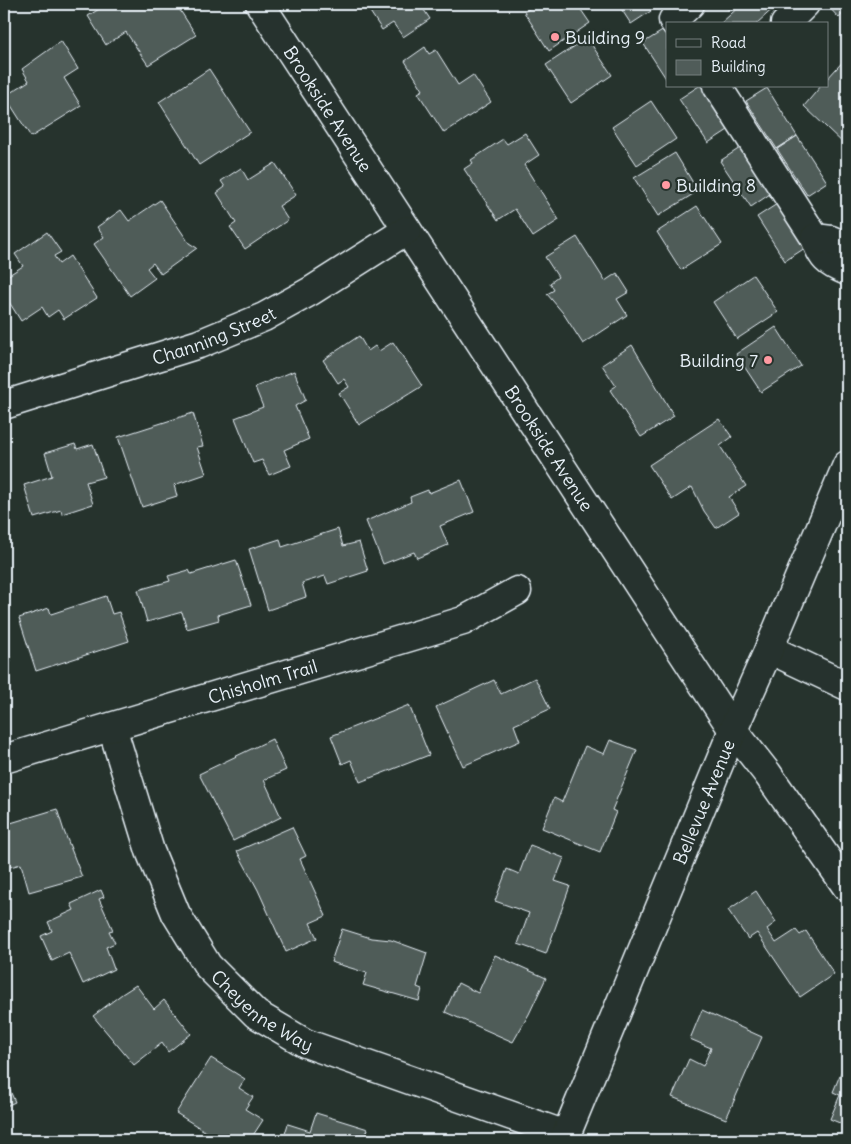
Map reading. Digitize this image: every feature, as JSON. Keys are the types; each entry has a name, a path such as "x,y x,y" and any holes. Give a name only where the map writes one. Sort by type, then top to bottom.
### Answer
{"street":[{"name":"Brookside Avenue","path":"260,4 733,730 767,773 847,887"},
{"path":"787,22 805,4"},
{"path":"718,88 815,238 821,254 832,265 847,271"},
{"name":"Channing Street","path":"4,404 199,344 256,320 311,291 407,230"},
{"path":"815,238 831,240 847,247"},
{"name":"Bellevue Avenue","path":"565,1138 733,730 847,466"},
{"name":"Chisholm Trail","path":"4,759 463,622 517,591"},
{"path":"769,649 847,686"},
{"name":"Cheyenne Way","path":"112,727 150,851 176,914 208,966 256,1014 305,1043 565,1138"}],"building":[{"path":"107,4 176,4 196,35 148,65 126,32 106,45 88,16"},
{"path":"352,4 365,4 356,9"},
{"path":"365,4 420,4 430,19 403,37 393,23 382,30"},
{"name":"Building 9","path":"537,4 577,4 590,23 549,51 524,12"},
{"path":"618,4 647,4 651,11 631,24"},
{"path":"722,4 738,4 730,11"},
{"path":"742,4 777,5 758,22 722,22"},
{"path":"826,4 847,4 847,9 839,18"},
{"path":"664,30 666,33 666,78 643,43"},
{"path":"587,38 612,75 571,103 546,65"},
{"path":"61,41 78,69 64,78 81,106 31,137 5,96 29,81 22,69"},
{"path":"425,47 429,54 436,50 458,85 473,75 491,102 444,133 418,93 423,90 405,61"},
{"path":"847,57 847,147 804,106 819,88 828,88 828,78"},
{"path":"209,69 250,132 199,165 159,102"},
{"path":"696,88 702,88 728,130 708,143 679,99"},
{"path":"767,88 797,136 777,149 746,101"},
{"path":"651,101 676,139 637,165 612,127"},
{"path":"525,133 539,155 524,165 559,220 533,237 515,209 498,220 464,169 473,163 471,160 503,139 507,144"},
{"path":"797,136 827,182 807,195 777,149"},
{"path":"740,148 770,194 751,207 720,161"},
{"name":"Building 8","path":"675,153 698,191 658,216 634,178"},
{"path":"275,163 296,195 279,206 288,220 245,249 230,227 236,223 217,193 225,187 221,181 241,168 248,180"},
{"path":"160,200 189,243 197,248 161,274 153,263 147,268 155,278 130,296 94,244 104,237 97,227 121,210 129,221"},
{"path":"777,204 805,248 785,261 757,217"},
{"path":"697,206 722,244 681,270 657,232"},
{"path":"47,232 61,252 54,256 59,264 70,256 97,298 64,319 58,310 48,317 42,307 21,321 4,294 4,278 23,266 15,254"},
{"path":"577,237 605,281 617,273 629,292 617,299 627,315 583,344 563,313 547,294 554,290 550,283 558,277 545,257"},
{"path":"753,275 778,312 737,339 713,302"},
{"name":"Building 7","path":"776,327 801,366 761,392 736,354"},
{"path":"359,336 368,351 375,346 379,351 393,342 422,386 359,425 339,393 349,387 344,379 338,383 323,360"},
{"path":"632,345 674,416 641,437 610,390 616,386 602,365"},
{"path":"294,371 306,400 295,406 309,439 284,450 291,466 269,475 262,460 253,463 235,418 263,407 255,387"},
{"path":"193,413 203,446 197,447 206,474 174,485 177,496 142,507 118,437"},
{"path":"719,419 732,437 720,446 746,486 729,497 739,513 716,528 704,511 692,487 672,500 649,465"},
{"path":"75,444 77,449 93,444 104,477 86,482 93,504 62,514 61,510 34,518 24,485 52,476 45,453"},
{"path":"461,480 474,512 440,526 448,545 417,558 414,552 383,564 366,521 411,502 410,497 428,490 429,493"},
{"path":"338,529 343,546 359,542 368,571 328,584 325,576 302,583 306,597 268,610 249,549 280,539 282,547"},
{"path":"236,560 251,605 218,615 219,620 187,629 182,612 147,622 138,590 170,581 168,576 189,570 191,574"},
{"path":"106,596 112,614 119,612 129,641 36,671 19,618 49,608 51,614"},
{"path":"4,639 11,661 4,664"},
{"path":"535,678 550,709 514,725 520,741 463,766 436,707 494,680 501,694"},
{"path":"409,705 429,755 360,782 351,760 342,764 331,736"},
{"path":"272,739 286,770 264,780 281,817 233,841 199,774"},
{"path":"610,740 637,750 612,810 616,812 600,852 542,828 554,798 562,802 585,746 604,754"},
{"path":"57,809 82,877 29,892 21,864 10,867 7,857 4,858 4,825"},
{"path":"292,827 306,856 300,859 326,916 310,923 317,938 286,952 258,890 237,851"},
{"path":"530,845 564,858 555,881 570,886 546,954 518,944 529,913 495,901 507,869 519,874"},
{"path":"101,890 104,897 99,899 113,930 109,931 115,943 106,947 114,969 83,984 69,953 52,961 41,936 52,931 48,922 74,910 71,904"},
{"path":"756,891 776,922 767,929 776,943 796,930 800,935 806,931 834,974 800,997 757,933 748,939 728,910"},
{"path":"342,929 371,938 391,940 427,953 417,987 422,989 419,1001 363,985 367,973 331,962"},
{"path":"495,955 546,978 513,1042 445,1012 458,983 478,993"},
{"path":"136,985 154,1009 164,1000 191,1034 168,1052 162,1043 134,1065 93,1016"},
{"path":"702,1010 762,1037 726,1119 672,1097 689,1059 703,1066 711,1048 690,1039"},
{"path":"211,1058 245,1079 239,1088 253,1097 245,1109 263,1120 250,1140 219,1140 176,1113"},
{"path":"847,1058 847,1126 830,1119 840,1095 833,1092"},
{"path":"4,1077 15,1102 4,1107"},
{"path":"316,1113 368,1129 364,1140 283,1140 288,1124 310,1131"},
{"path":"390,1133 406,1140 387,1140"},
{"path":"50,1134 53,1140 35,1140"}],"place":[{"name":"Building 9","path":"555,37"},
{"name":"Building 8","path":"666,185"},
{"name":"Building 7","path":"768,360"}]}
